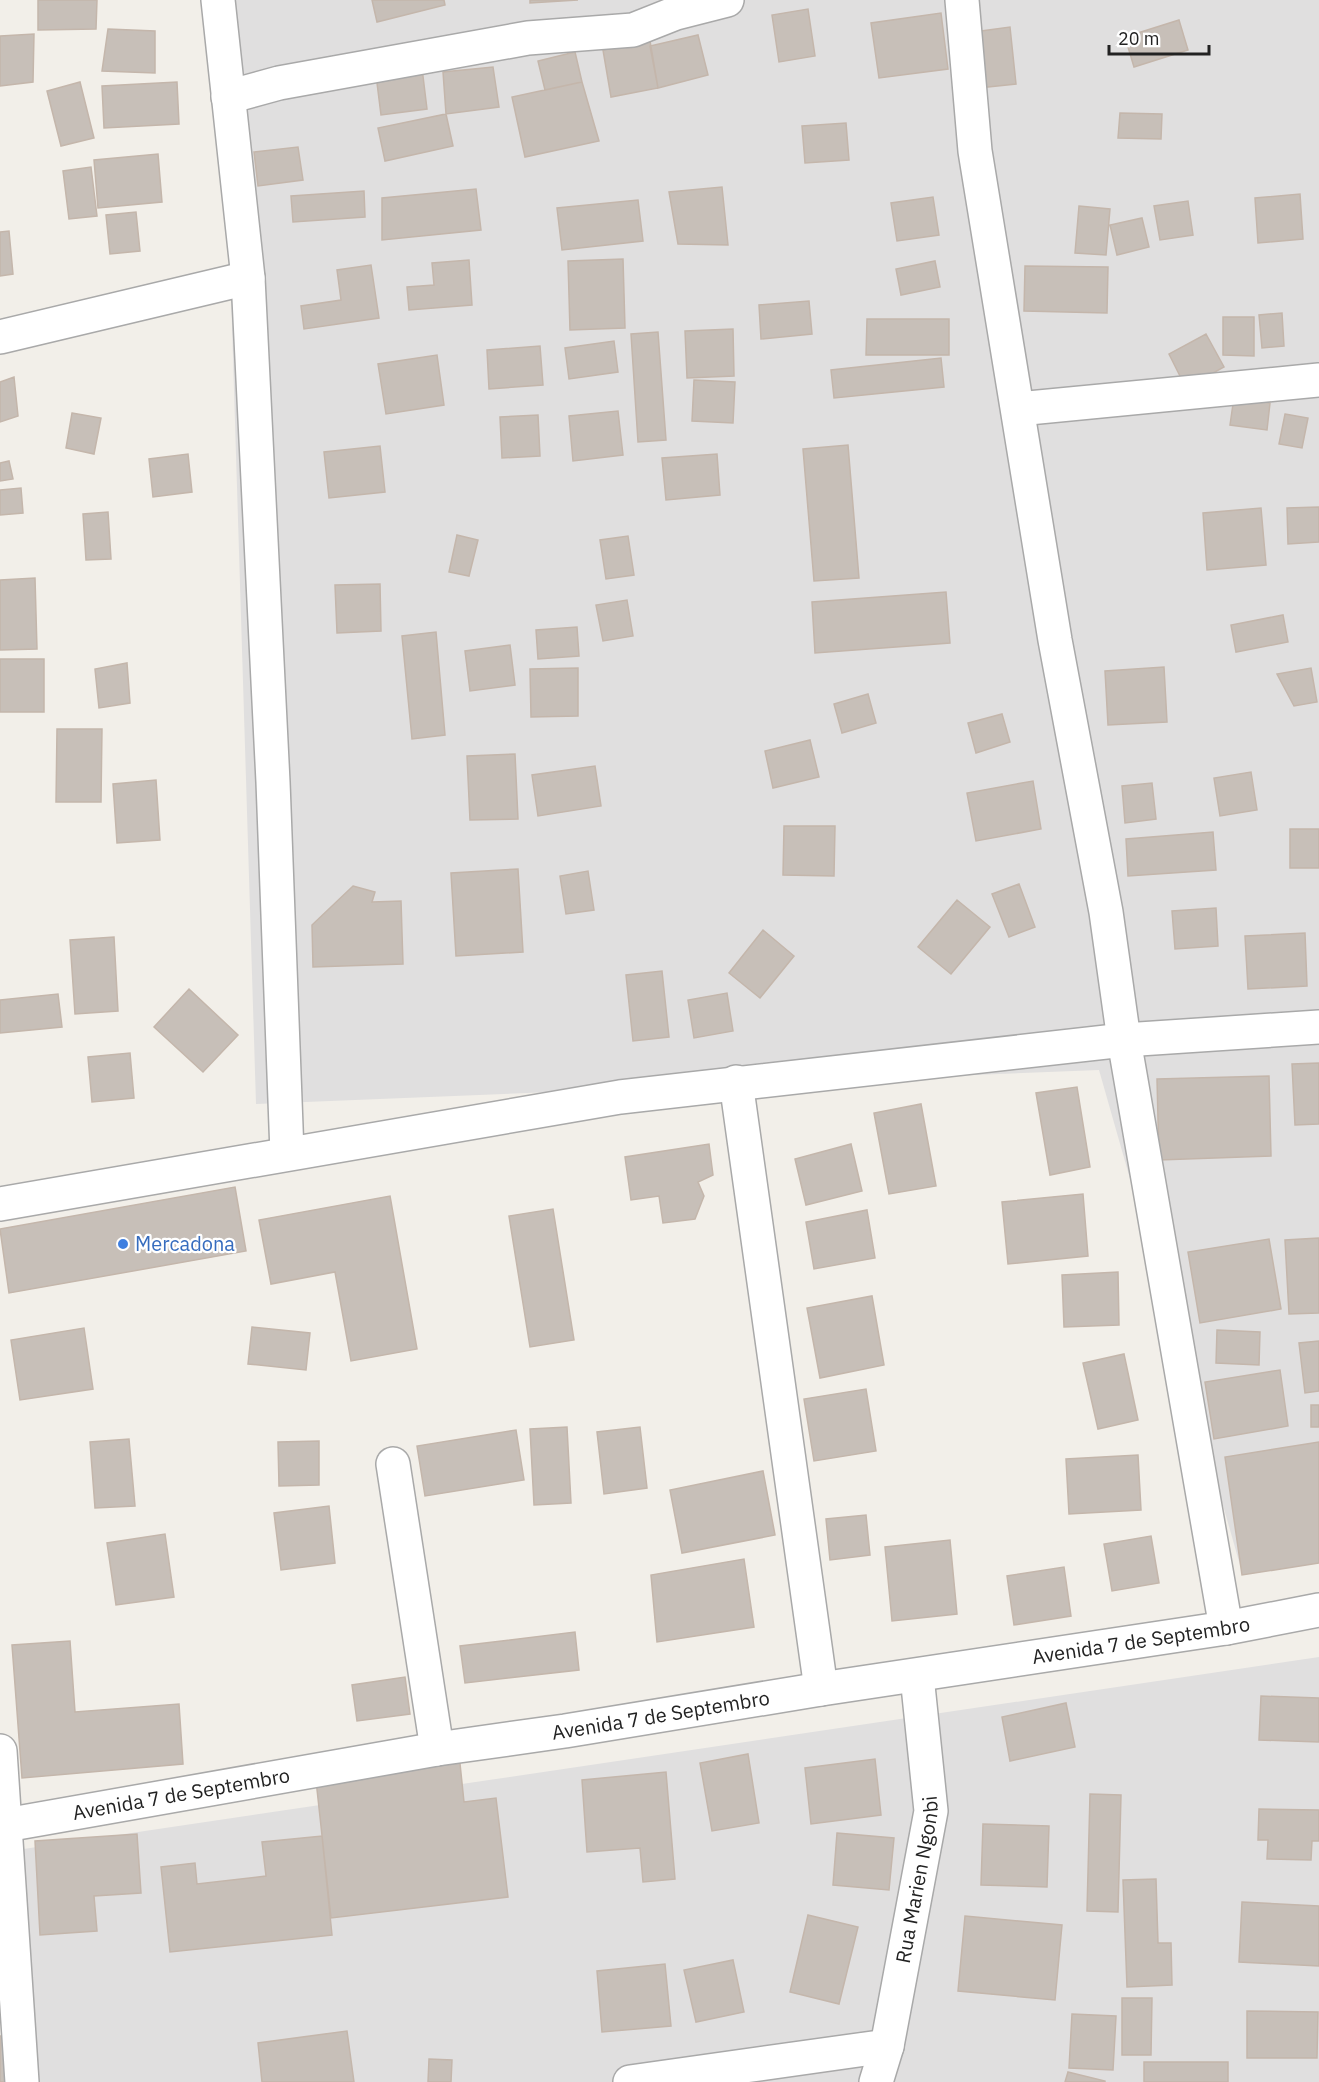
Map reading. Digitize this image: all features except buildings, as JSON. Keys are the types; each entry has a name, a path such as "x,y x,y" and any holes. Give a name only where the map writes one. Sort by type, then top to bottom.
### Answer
{"street":[{"path":"218,0 248,278 273,782 287,1153"},
{"path":"228,98 279,82 528,38 633,30 676,13 727,0"},
{"path":"962,0 975,151 1055,640 1106,912 1124,1040 1226,1628"},
{"path":"0,337 248,278"},
{"path":"1018,409 1319,380"},
{"path":"0,1204 620,1097 736,1082 1124,1040 1319,1027"},
{"path":"736,1082 821,1689"},
{"path":"393,1464 437,1749"},
{"name":"Avenida 7 de Septembro","path":"3,1825 437,1749 1226,1628 1319,1610"},
{"name":"Rua Marien Ngonbi","path":"876,2082 887,2046 931,1811 917,1676"},
{"path":"0,1751 3,1825 22,2082"},
{"path":"630,2082 887,2046"}],"shaded area":[{"path":"222,0 1319,0 1319,1549 1240,1565 1099,1070 256,1104"},
{"path":"1319,1657 1319,2082 34,2082 10,1851"}],"place":[{"name":"Mercadona","path":"123,1244"}]}
